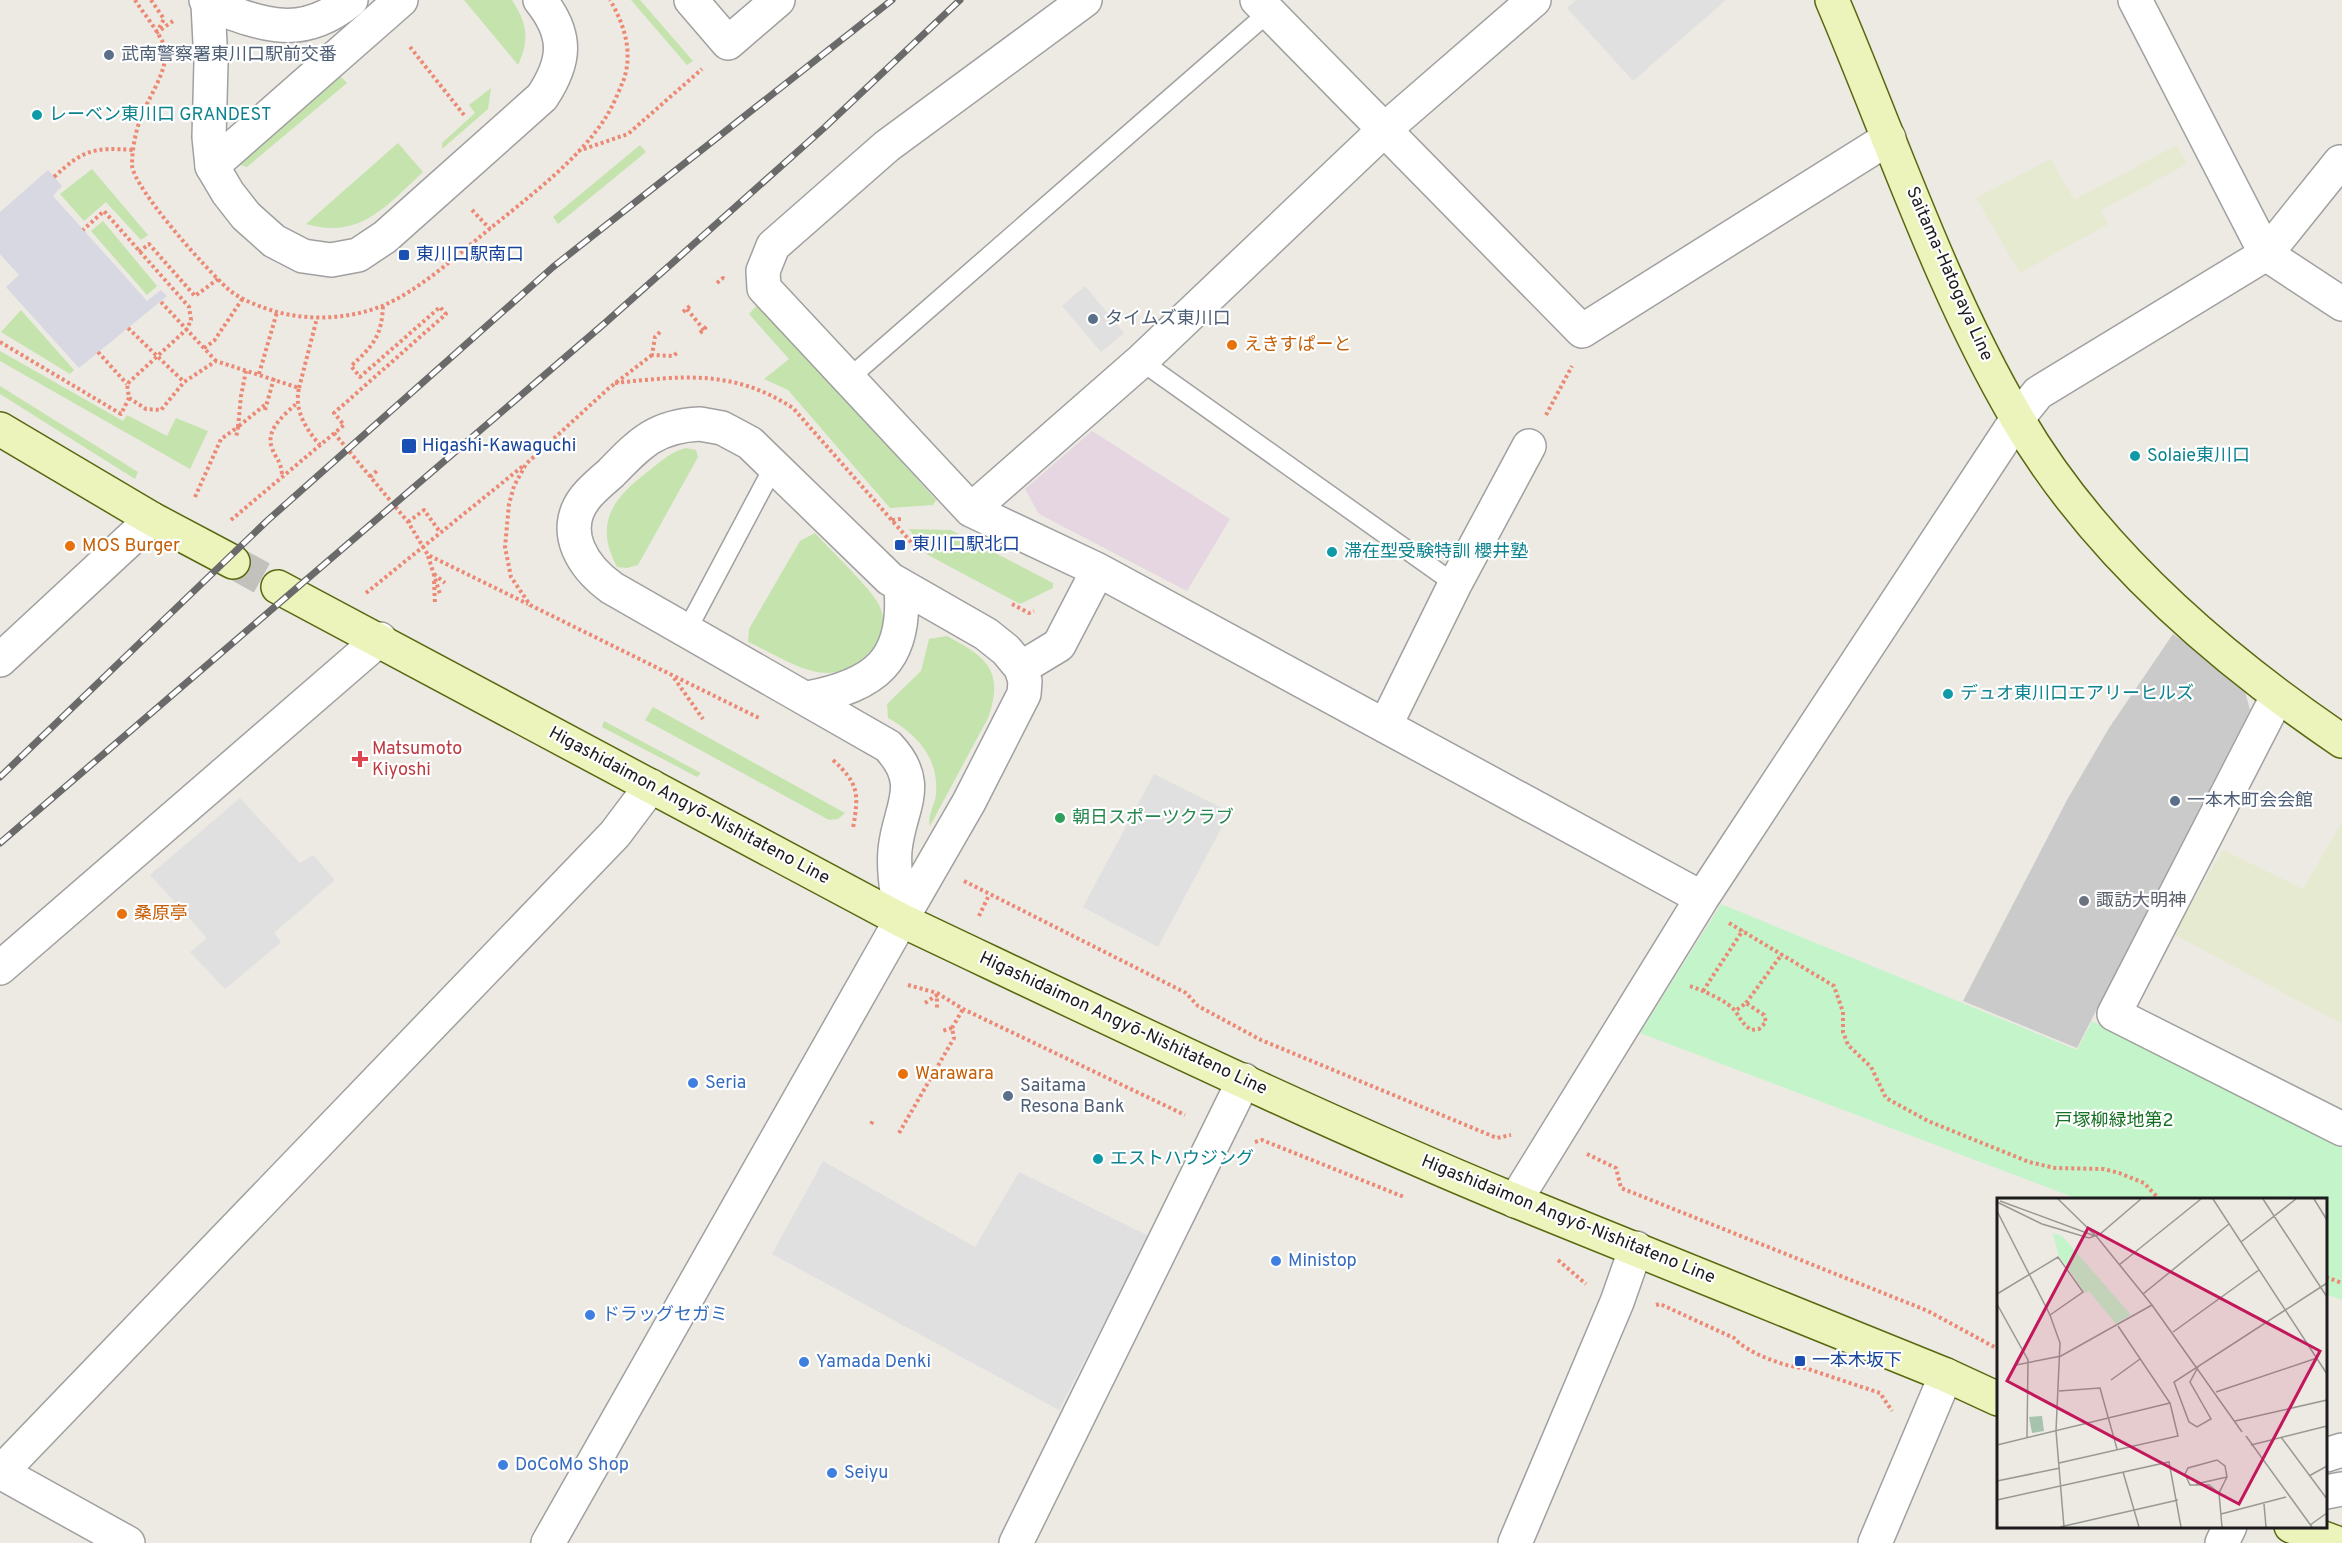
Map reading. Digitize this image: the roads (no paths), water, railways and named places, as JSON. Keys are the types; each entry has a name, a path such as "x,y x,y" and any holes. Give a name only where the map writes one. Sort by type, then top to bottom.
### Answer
{"main road":[{"name":"Saitama-Hatogaya Line","path":"1832,0 1958,304 2017,419 2084,516 2177,613 2277,697 2342,741"},
{"path":"0,429 152,519 233,562"},
{"name":"Higashidaimon Angyō-Nishitateno Line","path":"278,587 380,639 901,920 1244,1080 1515,1201 1946,1375 1997,1399"},
{"path":"2294,1528 2337,1543"}],"street":[{"path":"351,0 336,12 312,24 294,26 252,21 207,2 211,63 209,137 212,166 246,216 274,241 303,256 331,260 358,255 385,237 542,97 557,74 561,52 552,15 540,0"},
{"path":"212,166 401,0"},
{"path":"691,0 728,43 778,0"},
{"path":"1085,0 887,146 773,246 763,271 764,288 971,510 1098,570 1385,726 1713,909"},
{"path":"971,510 1141,361 1384,130 1534,0"},
{"path":"2135,0 2266,254 2342,304"},
{"path":"1263,6 1582,331 1889,138"},
{"path":"1515,1201 1713,909 2017,419 2037,393 2266,254 2341,161"},
{"path":"548,1543 969,802 1024,694 1025,681 1020,668 1006,650 986,634 901,588 742,437 722,428 700,424 679,426 643,440 580,506 574,535 581,555 594,573 612,588 808,698 888,746 899,757 909,786 908,804 895,846 894,865 901,920"},
{"path":"1385,726 1455,584 1529,446"},
{"path":"0,660 152,519"},
{"path":"1020,668 1059,645 1098,570"},
{"path":"808,698 847,688 874,673 899,637 903,615 901,588"},
{"path":"0,968 380,639"},
{"path":"2277,697 2114,1014 2342,1129"},
{"path":"128,1543 1,1472 615,834 651,786"},
{"path":"1016,1543 1244,1080"},
{"path":"1515,1543 1617,1302 1636,1248"},
{"path":"1875,1543 1946,1375"},
{"path":"2327,1454 2342,1450"},
{"path":"2327,1492 2342,1489"},
{"path":"2222,1543 2230,1528"}],"lane":[{"path":"848,379 1263,6"},
{"path":"1141,361 1455,584"},
{"path":"687,630 774,466"}],"tunnel":[{"path":"233,562 278,587"}],"railway":[{"path":"0,777 268,520 553,267 892,0"},
{"path":"0,843 605,323 824,128 960,0"}],"place":[{"name":"武南警察署東川口駅前交番","path":"109,55"},
{"name":"レーベン東川口 GRANDEST","path":"37,115"},
{"name":"東川口駅南口","path":"404,255"},
{"name":"タイムズ東川口","path":"1093,319"},
{"name":"えきすぱーと","path":"1232,345"},
{"name":"Higashi-Kawaguchi","path":"409,446"},
{"name":"Solaie東川口","path":"2135,456"},
{"name":"東川口駅北口","path":"900,545"},
{"name":"MOS Burger","path":"70,546"},
{"name":"滞在型受験特訓 櫻井塾","path":"1332,552"},
{"name":"デュオ東川口エアリーヒルズ","path":"1948,694"},
{"name":"Matsumoto Kiyoshi","path":"360,759"},
{"name":"一本木町会会館","path":"2175,801"},
{"name":"朝日スポーツクラブ","path":"1060,818"},
{"name":"諏訪大明神","path":"2084,901"},
{"name":"桑原亭","path":"122,914"},
{"name":"Warawara","path":"903,1074"},
{"name":"Seria","path":"693,1083"},
{"name":"Saitama Resona Bank","path":"1008,1096"},
{"name":"エストハウジング","path":"1098,1159"},
{"name":"Ministop","path":"1276,1261"},
{"name":"ドラッグセガミ","path":"590,1315"},
{"name":"一本木坂下","path":"1800,1361"},
{"name":"Yamada Denki","path":"804,1362"},
{"name":"DoCoMo Shop","path":"503,1465"},
{"name":"Seiyu","path":"832,1473"}],"park label":[{"name":"戸塚柳緑地第2","path":"2114,1121"}]}
